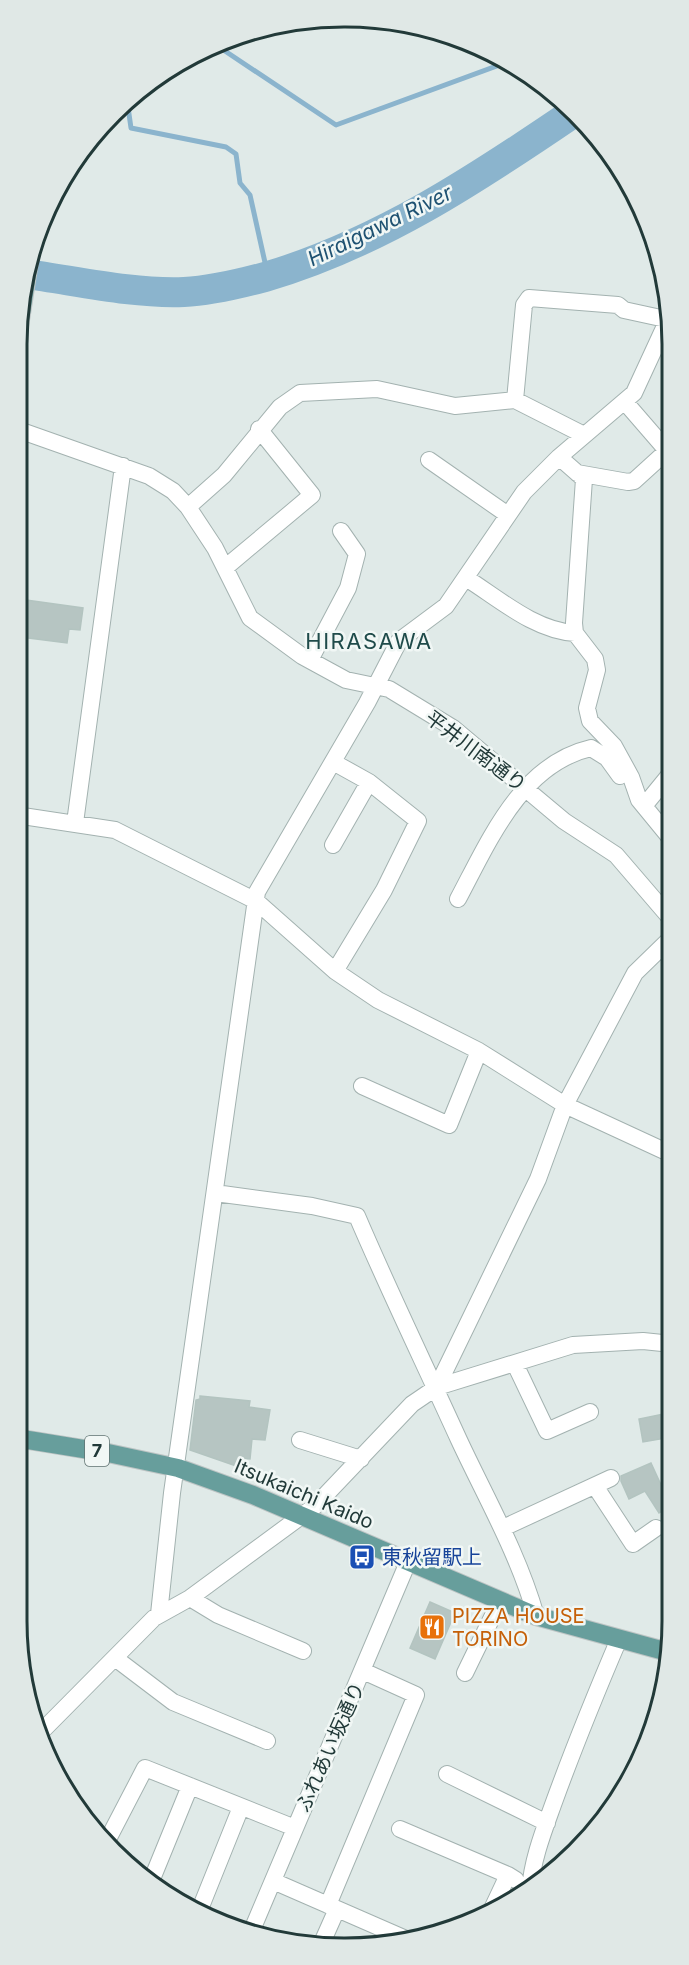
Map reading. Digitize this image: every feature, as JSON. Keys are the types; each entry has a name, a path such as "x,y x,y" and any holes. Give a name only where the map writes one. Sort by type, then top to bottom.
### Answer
{"main road":[{"name":"Itsukaichi Kaido","path":"27,1440 108,1452 178,1468 299,1515 536,1616 660,1650"}],"street":[{"path":"515,400 524,305 529,298 618,305 624,310 660,316"},
{"path":"159,1614 257,892 376,687 399,641 437,615 466,578 524,492 559,456 625,402 641,384 662,336"},
{"path":"188,507 224,475 259,429 280,407 300,393 377,389 455,406 515,400 584,435"},
{"path":"625,402 662,444"},
{"path":"226,567 312,495 259,429"},
{"name":"平井川南通り","path":"27,433 149,476 173,491 188,507 226,567 250,618 310,660 346,680 389,689 453,728 564,820 616,855 662,909"},
{"path":"559,456 584,479 578,546 575,633 595,659 597,670 587,708 590,721 614,746 642,803"},
{"path":"577,473 628,482 634,481 662,458"},
{"path":"429,460 507,515"},
{"path":"75,823 123,466"},
{"path":"310,660 348,588 357,554 341,531"},
{"path":"466,578 518,612 560,632 575,633"},
{"path":"458,899 499,821 544,768 591,748 607,758 662,828"},
{"path":"333,762 369,782 418,821 384,890 335,971"},
{"path":"333,845 369,782"},
{"path":"642,803 662,782"},
{"path":"27,816 115,830 256,900 335,971 378,1000 479,1051 565,1105 662,1149"},
{"path":"437,1387 538,1179 565,1105 635,973 662,947"},
{"path":"362,1086 449,1125 479,1051"},
{"path":"215,1193 312,1206 357,1216 393,1300 437,1387 522,1570 536,1616"},
{"path":"46,1727 159,1614 190,1598 299,1515 315,1506 412,1404 437,1387 573,1345 643,1341 662,1343"},
{"path":"515,1364 547,1431 590,1412"},
{"path":"300,1440 361,1459"},
{"path":"503,1528 611,1478"},
{"path":"595,1486 633,1544 656,1528"},
{"name":"ふれあい坂通り","path":"254,1925 408,1562"},
{"path":"190,1598 218,1615 303,1651"},
{"path":"465,1673 500,1602"},
{"path":"532,1877 547,1823 574,1746 619,1640"},
{"path":"115,1658 173,1701 267,1741"},
{"path":"323,1937 332,1907 416,1695 363,1671"},
{"path":"110,1835 145,1768 295,1828"},
{"path":"447,1774 547,1823"},
{"path":"154,1874 190,1786"},
{"path":"202,1904 241,1807"},
{"path":"400,1829 517,1880 525,1881"},
{"path":"497,1898 508,1875"},
{"path":"273,1881 332,1907 386,1935"}],"building":[{"path":"27,600 83,608 80,630 69,629 67,643 27,638"},
{"path":"200,1396 250,1401 249,1407 270,1410 265,1440 252,1439 250,1459 240,1458 239,1467 190,1450 196,1400 200,1399"},
{"path":"662,1414 662,1439 643,1442 639,1419"},
{"path":"651,1463 662,1487 662,1511 659,1513 645,1491 629,1499 621,1476"},
{"path":"430,1602 455,1613 435,1659 410,1648"}],"waterway":[{"path":"224,51 336,125 496,66"},
{"path":"129,112 131,128 226,147 236,154 240,183 250,195 268,276"},
{"name":"Hiraigawa River","path":"35,275 125,289 164,292 204,290 265,277 347,247 387,228 463,185 566,117"}],"place":[{"name":"東秋留駅上","path":"362,1557"},
{"name":"PIZZA HOUSE TORINO","path":"432,1627"}],"district":[{"name":"HIRASAWA","path":"369,641"}]}
